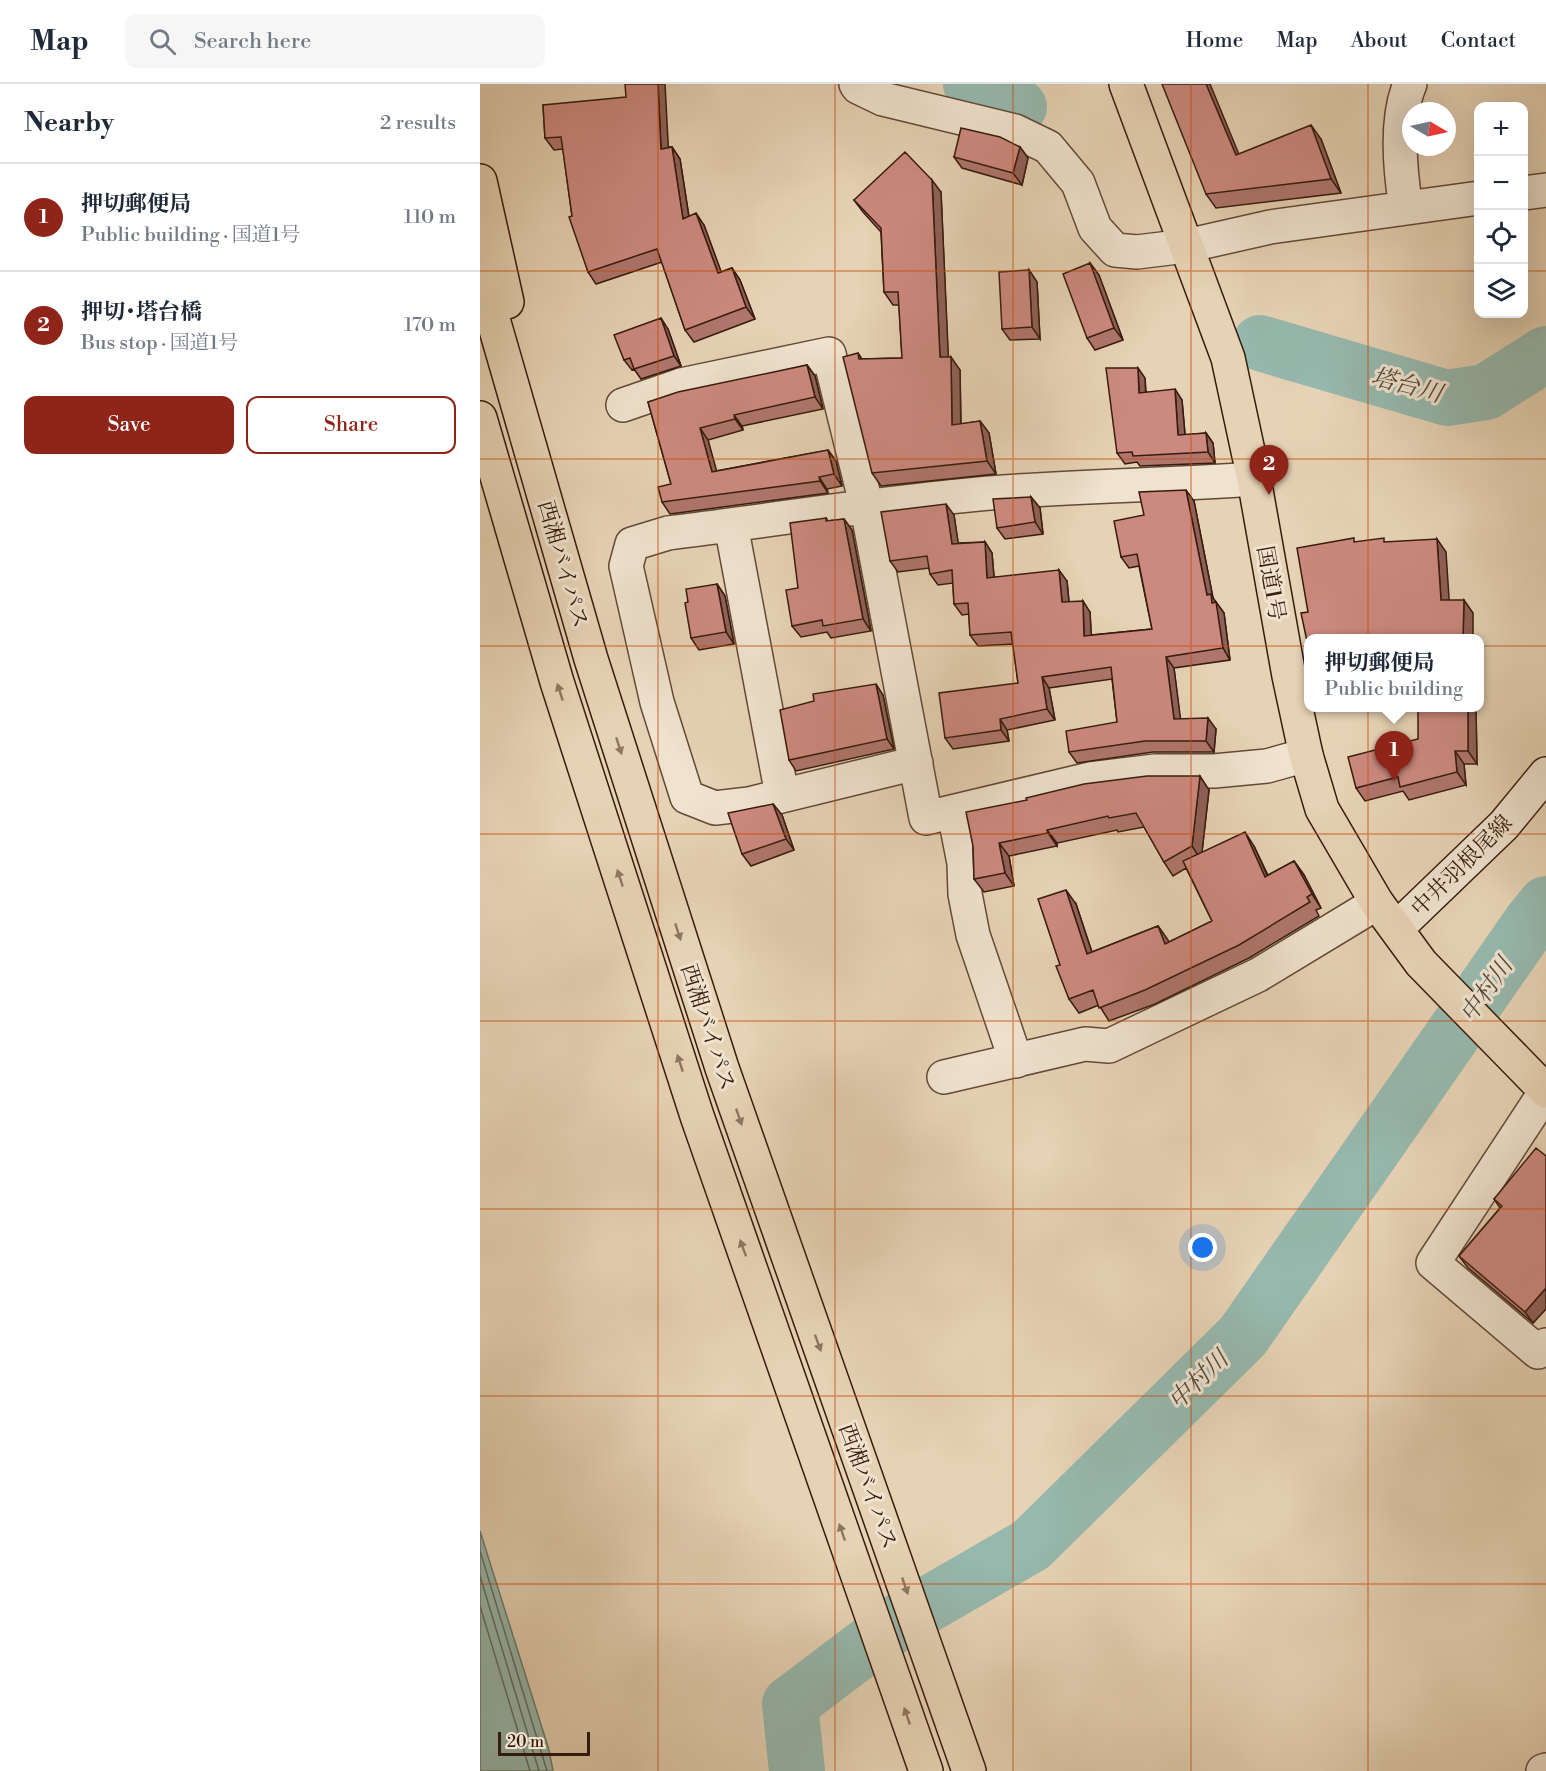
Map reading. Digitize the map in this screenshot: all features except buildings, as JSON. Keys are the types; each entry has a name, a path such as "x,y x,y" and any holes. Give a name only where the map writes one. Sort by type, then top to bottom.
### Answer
{"highway":[{"name":"国道1号","path":"1126,84 1228,358 1254,479 1289,676 1306,755 1322,809 1377,903 1421,963 1543,1080"},
{"path":"480,181 566,569"},
{"name":"西湘バイパス","path":"480,274 591,659 703,1011 969,1771"},
{"name":"西湘バイパス","path":"480,418 568,715 697,1116 926,1771"}],"street":[{"path":"856,84 883,99 1015,130 1048,147 1078,183 1095,228 1115,250 1137,252 1186,246 1270,227 1474,199"},
{"path":"1406,208 1400,176 1400,132 1410,84"},
{"path":"1528,192 1546,190"},
{"path":"623,405 681,385 829,354 867,508 926,818 1090,778 1155,771 1214,771 1267,766 1306,755"},
{"path":"916,763 749,804 715,807 687,797 657,702 626,566 632,544 668,533 988,493 1254,479"},
{"path":"731,525 782,795"},
{"name":"中井羽根尾線","path":"1397,928 1504,825 1546,774"},
{"path":"954,812 964,863 965,894 973,935 1016,1061"},
{"path":"944,1077 1085,1044 1109,1046 1258,975 1377,903"},
{"path":"1543,1080 1433,1263 1538,1352 1546,1345"}],"water":[{"path":"480,1531 549,1750 553,1771 480,1771"}],"waterway":[{"name":"塔台川","path":"971,84 994,89 1019,107"},
{"name":"塔台川","path":"1260,343 1447,398 1486,392 1546,354"},
{"name":"中村川","path":"797,1771 790,1704 901,1620 1031,1545 1243,1336 1546,904"}],"place":[{"name":"押切･塔台橋","path":"1269,495"},
{"name":"押切郵便局","path":"1394,781"}]}
